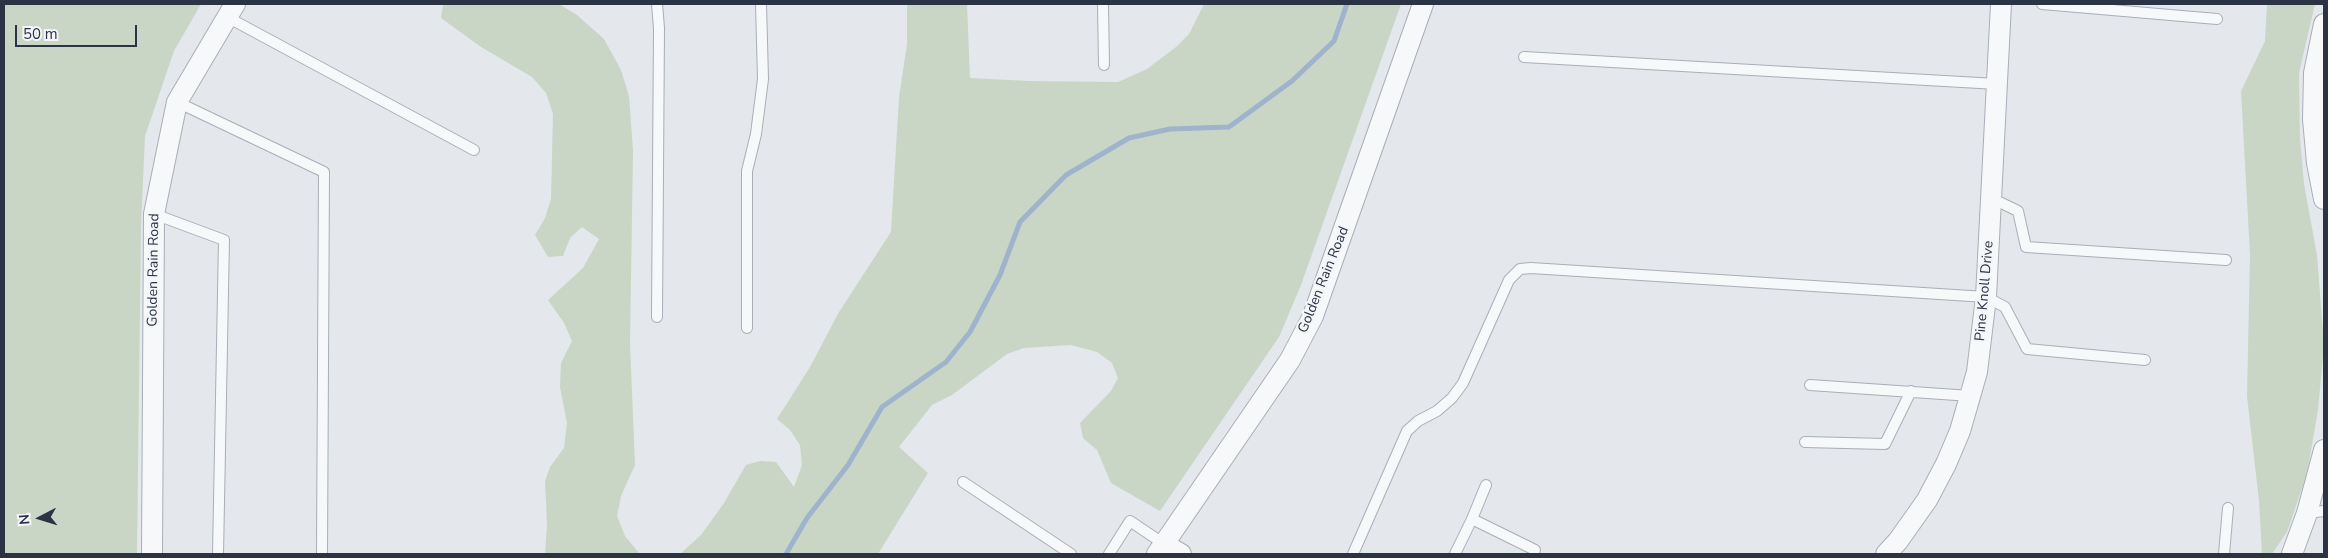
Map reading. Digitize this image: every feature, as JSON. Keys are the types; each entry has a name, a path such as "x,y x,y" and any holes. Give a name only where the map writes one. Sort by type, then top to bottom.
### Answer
{"street":[{"name":"Golden Rain Road","path":"1160,549 1290,360 1313,316 1423,4"},
{"name":"Pine Knoll Drive","path":"1886,554 1898,542 1927,500 1960,431 1971,396 1981,346 1986,297 2001,4"},
{"name":"Golden Rain Road","path":"152,554 154,214 177,102 231,10"},
{"path":"2324,24 2314,73 2313,119 2317,163 2324,199"},
{"path":"2292,554 2316,512 2324,450"},
{"path":"1160,549 1181,554"}],"lane":[{"path":"657,4 659,28 657,317"},
{"path":"747,328 747,171 756,134 763,79 762,4"},
{"path":"1103,4 1104,65"},
{"path":"2042,4 2217,19"},
{"path":"231,10 474,150"},
{"path":"1524,57 1997,84"},
{"path":"177,102 324,172 322,554"},
{"path":"1991,198 2018,212 2026,247 2226,260"},
{"path":"154,214 224,240 218,554"},
{"path":"1352,554 1407,431 1418,421 1437,411 1452,398 1463,383 1508,280 1520,269 1532,268 1986,297 2006,307 2026,349 2145,360"},
{"path":"1810,385 1971,396"},
{"path":"1805,442 1885,444 1911,391"},
{"path":"963,482 1071,554"},
{"path":"1455,554 1486,485"},
{"path":"2224,554 2228,508"},
{"path":"1472,519 1535,550"},
{"path":"1109,554 1130,521 1160,549"}],"green space":[{"path":"4,4 201,4 174,51 145,136 141,225 137,554 4,554"},
{"path":"443,4 559,4 577,15 604,39 621,70 629,96 633,151 630,343 635,465 621,496 617,516 625,536 639,553 643,554 545,554 547,524 545,481 550,467 564,448 567,423 560,387 561,363 572,341 564,323 548,300 583,268 599,239 582,227 570,238 563,256 548,257 535,235 545,218 551,199 553,114 546,93 532,77 481,47 441,18"},
{"path":"907,4 967,4 970,78 1118,82 1147,69 1176,47 1189,34 1204,4 1401,4 1301,285 1279,337 1160,511 1111,483 1097,450 1083,438 1080,423 1111,391 1118,378 1112,363 1097,352 1071,345 1024,348 1007,354 952,395 932,405 899,447 928,473 878,554 680,554 701,535 724,503 746,465 760,461 776,462 794,487 802,465 800,445 790,430 777,419 810,367 839,312 891,232 899,97 907,44"},
{"path":"2267,4 2315,4 2299,73 2300,138 2304,184 2317,255 2324,345 2318,410 2307,474 2287,532 2272,554 2262,554 2259,501 2247,396 2250,255 2241,91 2265,41"}],"waterway":[{"path":"786,554 807,518 848,465 882,407 946,362 970,332 1000,275 1020,222 1066,175 1129,138 1170,129 1229,127 1292,81 1334,41 1347,4"}]}
